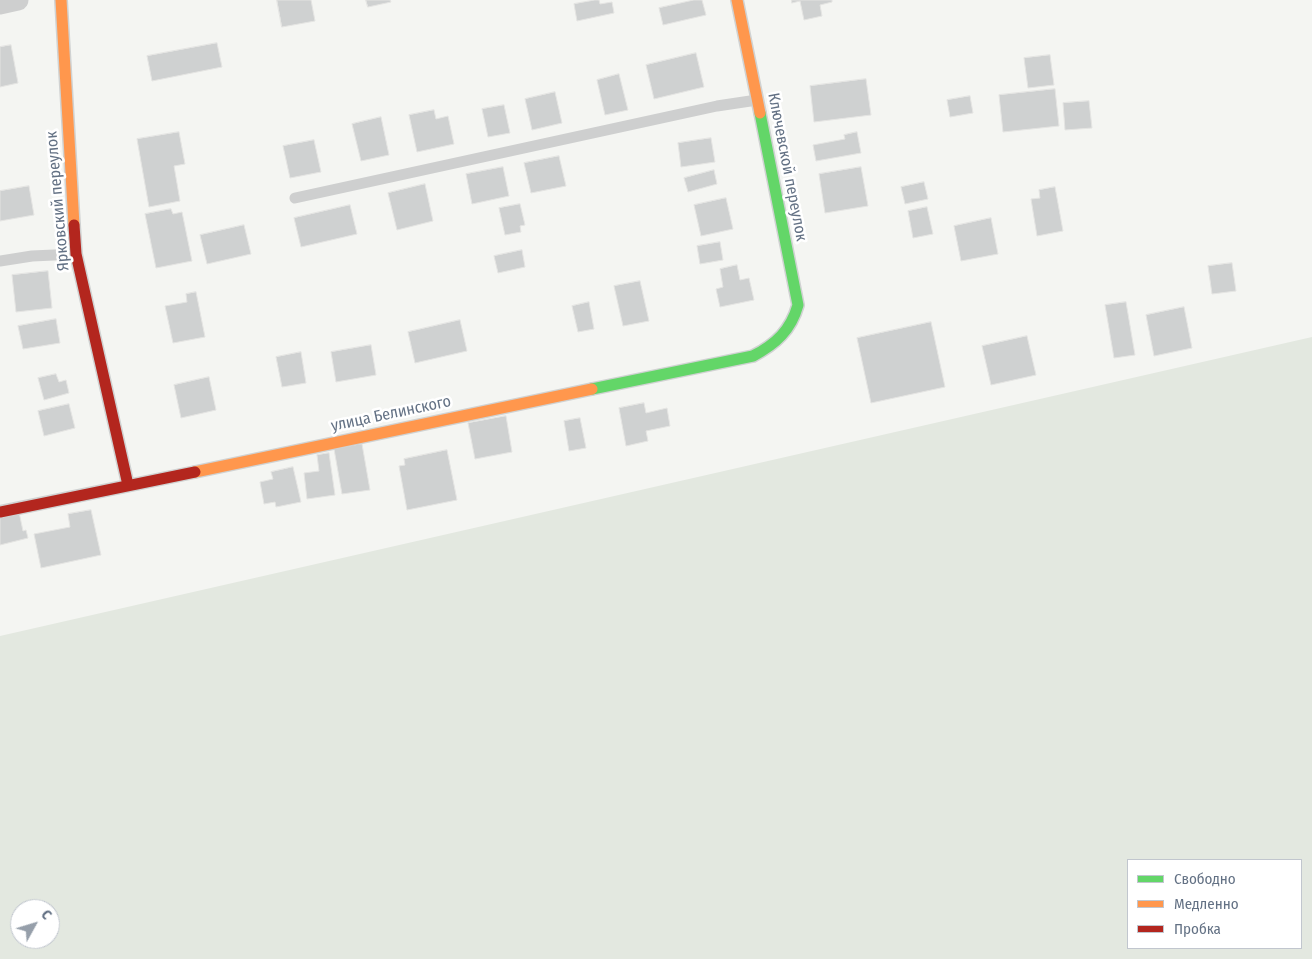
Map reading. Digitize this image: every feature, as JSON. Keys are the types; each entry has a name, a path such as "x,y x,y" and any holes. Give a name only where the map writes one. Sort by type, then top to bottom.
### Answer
{"street":[{"path":"0,4 18,0"},
{"name":"Ярковский переулок","path":"61,0 76,254 128,485"},
{"name":"Ключевской переулок","path":"737,0 798,305 793,323 783,336"},
{"name":"улица Белинского","path":"0,512 753,356 774,344 783,336"}],"lane":[{"path":"296,198 717,106 757,100"},
{"path":"0,260 76,254"}],"shaded area":[{"path":"1312,337 1312,959 0,959 0,636"}],"building":[{"path":"277,0 311,0 315,21 282,27"},
{"path":"366,0 390,0 391,2 368,7"},
{"path":"599,0 600,4 612,2 614,13 577,21 574,4"},
{"path":"702,0 706,15 663,25 659,8"},
{"path":"792,0 832,0 832,2 820,5 822,16 804,20 800,1 792,3"},
{"path":"217,43 222,67 152,81 147,56"},
{"path":"11,45 18,83 0,87 0,47"},
{"path":"696,53 704,87 654,99 646,65"},
{"path":"1050,55 1054,85 1028,88 1024,58"},
{"path":"619,74 628,110 605,115 597,80"},
{"path":"866,79 871,115 814,122 810,86"},
{"path":"1055,89 1059,126 1003,132 999,95"},
{"path":"555,92 562,123 532,130 525,99"},
{"path":"970,96 973,113 950,117 947,100"},
{"path":"1089,101 1092,128 1065,130 1063,103"},
{"path":"504,105 510,133 488,137 482,109"},
{"path":"434,110 436,119 448,116 454,144 417,152 409,115"},
{"path":"381,117 389,155 361,161 352,124"},
{"path":"179,132 185,164 174,166 180,201 149,207 137,139"},
{"path":"857,132 861,153 816,161 813,145 845,139 844,135"},
{"path":"711,138 715,162 681,167 678,143"},
{"path":"314,140 321,172 290,178 283,146"},
{"path":"559,156 566,186 531,193 524,163"},
{"path":"503,167 509,196 472,204 466,174"},
{"path":"861,167 868,206 825,213 819,174"},
{"path":"714,170 717,184 688,192 684,178"},
{"path":"924,182 928,199 905,204 901,187"},
{"path":"425,184 433,221 397,230 388,193"},
{"path":"29,186 34,215 0,221 0,191"},
{"path":"1055,187 1063,231 1037,236 1031,199 1040,198 1039,190"},
{"path":"726,198 733,229 701,236 694,205"},
{"path":"520,204 525,225 520,226 521,232 505,235 499,208"},
{"path":"350,205 357,234 301,247 294,218"},
{"path":"927,207 933,234 913,238 908,211"},
{"path":"171,209 173,214 182,212 192,261 156,268 145,214"},
{"path":"991,218 998,254 961,261 954,226"},
{"path":"244,225 251,254 207,264 200,235"},
{"path":"720,242 723,260 700,264 697,246"},
{"path":"522,250 525,267 498,273 494,256"},
{"path":"1232,263 1236,291 1212,294 1208,266"},
{"path":"737,265 740,280 749,278 754,300 720,307 716,289 723,287 720,269"},
{"path":"48,271 52,308 16,312 12,275"},
{"path":"640,281 649,321 623,326 614,286"},
{"path":"196,292 205,337 173,343 165,306 187,302 186,294"},
{"path":"589,302 594,329 578,332 572,306"},
{"path":"1126,302 1135,355 1114,358 1105,305"},
{"path":"1184,307 1192,348 1154,356 1146,315"},
{"path":"56,319 60,343 23,349 18,326"},
{"path":"460,320 467,351 415,363 408,332"},
{"path":"931,322 945,387 871,403 857,338"},
{"path":"1027,336 1036,375 991,385 982,346"},
{"path":"371,345 376,375 336,382 331,352"},
{"path":"301,352 306,383 282,387 276,357"},
{"path":"56,374 59,382 66,380 69,393 44,400 38,378"},
{"path":"209,377 216,410 181,418 174,385"},
{"path":"644,403 646,413 667,408 670,426 646,431 648,441 626,446 619,408"},
{"path":"69,404 75,428 44,436 38,411"},
{"path":"506,416 512,452 475,459 468,423"},
{"path":"580,418 586,448 569,451 564,421"},
{"path":"362,444 370,490 342,494 334,449"},
{"path":"447,450 457,500 407,510 399,466 405,465 404,459"},
{"path":"329,453 335,495 307,499 304,473 319,471 317,455"},
{"path":"293,467 301,502 276,507 275,502 264,504 260,482 273,479 271,472"},
{"path":"91,510 101,555 41,568 34,534 70,527 68,514"},
{"path":"19,512 23,531 26,530 28,538 0,545 0,516"}],"traffic: fast":[{"path":"592,389 753,356 776,341 787,329 798,305 760,113"}],"traffic: slow":[{"path":"61,0 74,225"},
{"path":"737,0 760,113"},
{"path":"195,472 592,389"}],"traffic: jam":[{"path":"74,225 76,254 128,485"},
{"path":"0,512 195,472"}]}
